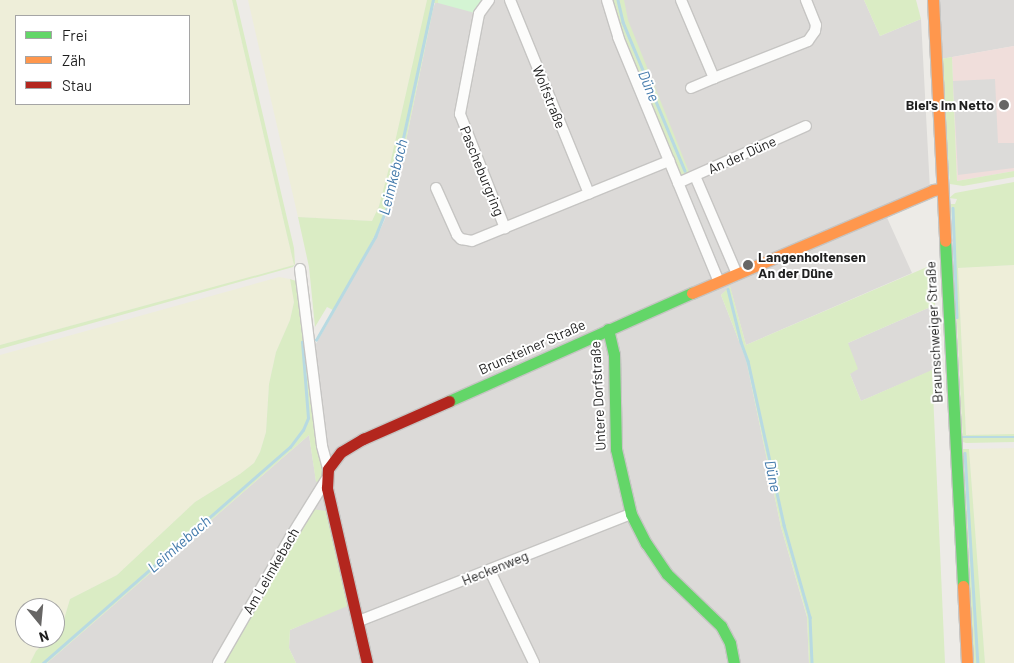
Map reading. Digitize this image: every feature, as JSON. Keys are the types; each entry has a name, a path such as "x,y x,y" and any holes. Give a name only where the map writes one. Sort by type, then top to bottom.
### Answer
{"street":[{"name":"Pascheburgring","path":"489,0 479,14 460,114 505,228"},
{"name":"Wolfstraße","path":"510,0 589,194"},
{"path":"607,0 618,37 719,282"},
{"path":"681,0 714,78"},
{"path":"691,88 808,41 815,31 816,25 806,0"},
{"name":"Braunschweiger Straße","path":"933,0 941,189 967,663"},
{"name":"An der Düne","path":"678,183 806,126"},
{"name":"Pascheburgring","path":"436,188 454,231 461,239 472,241 669,161"},
{"path":"695,176 736,274"},
{"name":"Brunsteiner Straße","path":"327,474 337,455 356,442 608,329 933,190 941,189"},
{"path":"300,269 327,474 327,493 359,622 367,663"},
{"name":"Untere Dorfstraße","path":"608,329 614,354 616,449 631,514 666,574 722,626 730,644 734,663"},
{"name":"Am Leimkebach","path":"218,663 327,474"},
{"name":"Heckenweg","path":"359,622 631,514"},
{"path":"490,571 534,663"}],"shaded area":[{"path":"438,0 864,0 880,36 921,19 930,190 884,211 912,273 746,345 730,287 721,295 746,359 781,527 807,617 809,663 296,663 289,648 290,630 350,604 327,511 223,663 47,663 309,435 316,481 322,473 308,358 380,230 394,199 433,9 435,3"},
{"path":"939,0 1014,0 1014,46 941,59"},
{"path":"1014,46 1014,171 957,181 952,57"},
{"path":"995,79 998,143 1014,143 1014,168 958,175 953,81"},
{"path":"694,192 723,259 715,262 687,195"},
{"path":"935,305 938,368 861,401 850,374 848,343"}],"green space":[{"path":"0,0 232,0 294,265 0,345"},
{"path":"232,0 236,0 294,248 295,264 293,267 0,349 0,345 294,265"},
{"path":"248,0 427,0 390,164 379,206 372,221 298,217"},
{"path":"427,0 438,0 438,3 434,3 394,199 335,311 327,307 315,327 309,267 298,217 372,221 379,206 390,164"},
{"path":"438,0 481,0 475,13 438,3"},
{"path":"611,0 624,0 628,20 689,172 679,176 626,47"},
{"path":"864,0 916,0 921,19 880,36"},
{"path":"952,57 957,181 1014,171 1014,177 963,186 950,184 941,59"},
{"path":"1014,182 1014,265 958,268 966,435 1014,434 1014,442 966,443 963,442 951,204 955,204 957,199 949,198 955,193"},
{"path":"934,264 935,305 848,343 858,369 850,374 861,401 932,370 945,663 809,663 807,616 781,527 746,359 721,295 730,286 746,345"},
{"path":"1014,265 1014,434 966,435 958,268"},
{"path":"279,277 290,279 294,301 290,320 276,352 269,384 266,432 260,452 254,463 195,502 117,575 70,599 65,616 65,598 15,598 15,648 39,648 30,663 0,663 0,355"},
{"path":"290,279 299,282 322,473 320,480 316,482 309,435 65,647 65,616 70,599 117,575 195,502 254,463 260,452 266,432 269,384 276,352 290,320 294,302"},
{"path":"1014,448 1014,663 985,663 969,449"},
{"path":"959,449 969,449 985,663 972,663"},
{"path":"311,509 327,511 350,605 290,630 289,648 296,663 223,663"},
{"path":"39,648 64,648 47,663 30,663"}],"waterway":[{"name":"Leimkebach","path":"313,340 316,340 375,237 389,203 433,0"},
{"name":"Düne","path":"618,0 623,22 685,171"},
{"path":"953,208 957,317"},
{"name":"Düne","path":"728,289 741,342 748,361 784,525 810,617 812,663"},
{"name":"Leimkebach","path":"43,663 290,447 303,430 308,418 302,342 307,341"},
{"path":"963,437 1014,437"},
{"path":"965,453 978,663"}],"traffic: fast":[{"path":"945,241 963,586"},
{"path":"449,401 692,293"},
{"path":"608,329 614,354 616,449 631,514 646,543 667,574 721,626 730,643 734,663"}],"traffic: slow":[{"path":"933,0 945,241"},
{"path":"692,293 933,190 941,189"},
{"path":"963,586 967,663"}],"traffic: jam":[{"path":"367,663 327,488 328,469 341,452 363,439 449,401"}],"place":[{"name":"Biel's im Netto","path":"1004,105"},
{"name":"Langenholtensen An der Düne","path":"748,265"}]}
